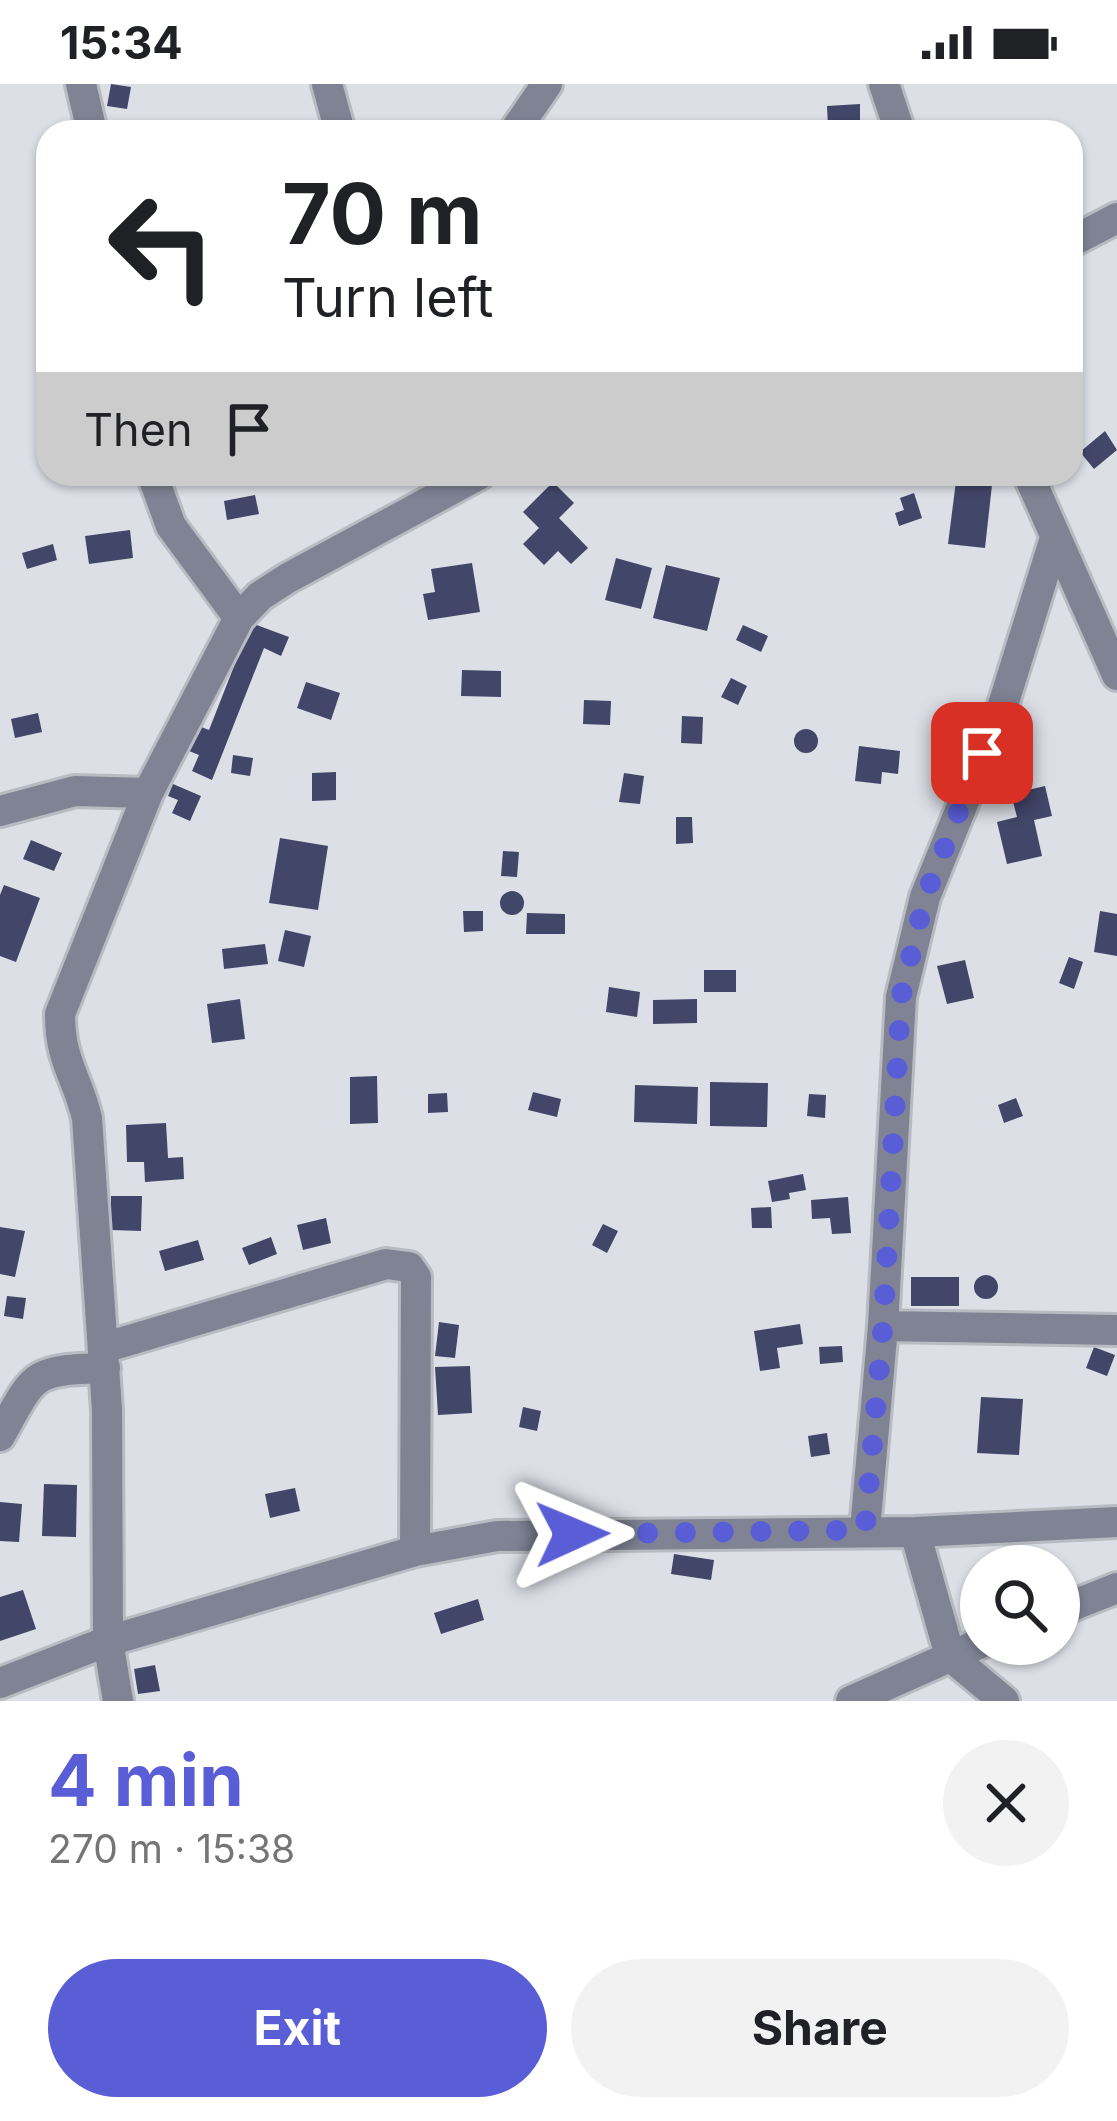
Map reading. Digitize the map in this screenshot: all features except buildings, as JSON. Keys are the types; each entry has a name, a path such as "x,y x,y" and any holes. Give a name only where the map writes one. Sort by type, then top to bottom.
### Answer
{"street":[{"path":"81,84 89,120"},
{"path":"327,84 337,120"},
{"path":"522,120 547,84"},
{"path":"884,84 896,120"},
{"path":"1083,236 1117,218"},
{"path":"156,486 171,526 238,618"},
{"path":"118,1701 107,1641 104,1358 87,1118 60,1047 60,1014 148,794 238,618 288,578 458,486"},
{"path":"1033,486 1117,675"},
{"path":"865,1530 883,1326 901,997 925,897 1003,705 1054,538"},
{"path":"0,811 75,791 148,794"},
{"path":"0,1436 39,1375 50,1369 104,1358 386,1264 409,1267 416,1276 416,1551"},
{"path":"883,1326 1117,1330"},
{"path":"0,1683 107,1641 416,1551 497,1536 916,1532 1117,1522"},
{"path":"916,1532 950,1656 1004,1701"},
{"path":"1080,1603 1117,1588"},
{"path":"851,1701 960,1652"}],"route":[{"path":"572,1534 865,1530 883,1326 901,997 925,897 982,753"}]}
